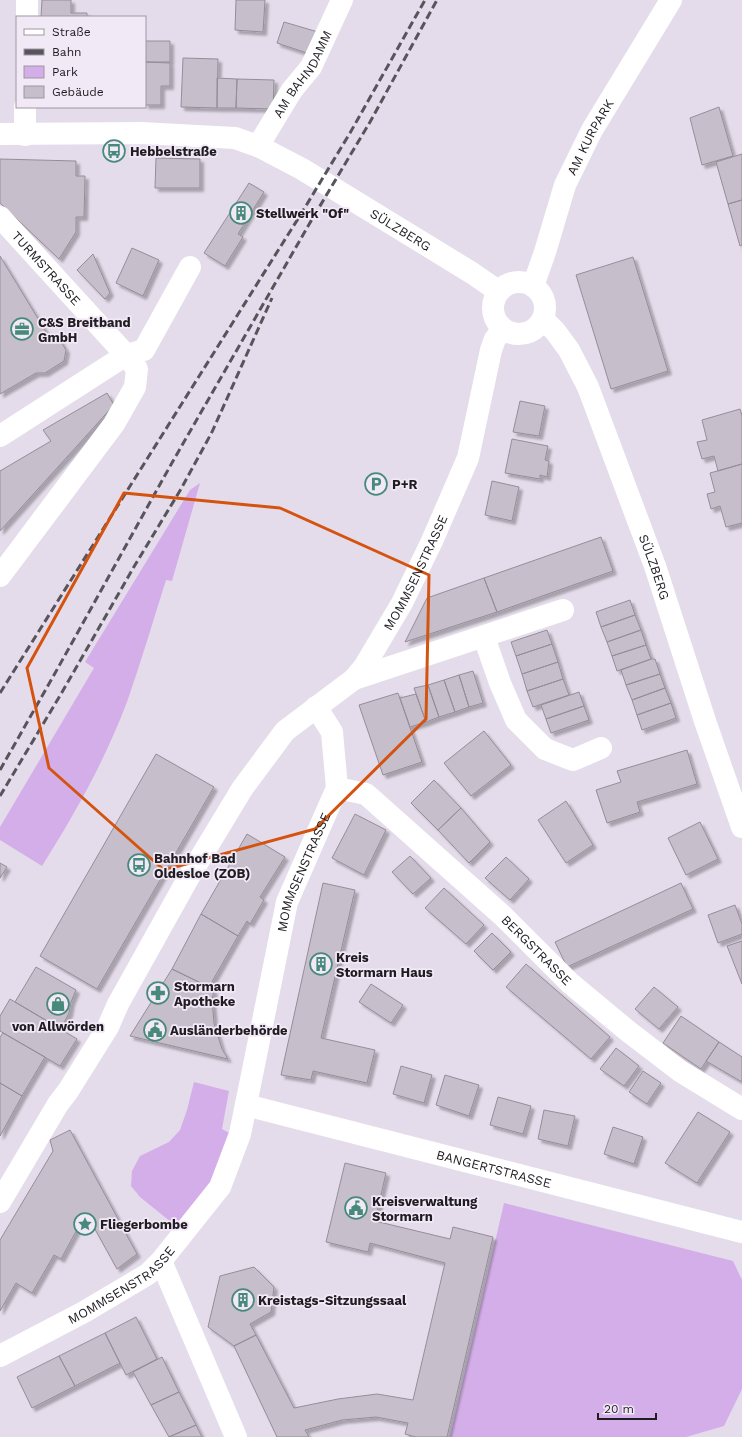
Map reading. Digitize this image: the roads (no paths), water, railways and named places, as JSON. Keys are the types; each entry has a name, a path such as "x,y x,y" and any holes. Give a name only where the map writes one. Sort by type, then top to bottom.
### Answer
{"street":[{"path":"27,0 27,16"},
{"name":"AM BAHNDAMM","path":"258,146 292,90 311,67 342,0"},
{"name":"AM KURPARK","path":"533,286 565,185 592,130 671,0"},
{"path":"25,108 25,135"},
{"name":"SÜLZBERG","path":"0,134 157,134 235,138 258,146 302,169 472,273 498,291"},
{"name":"TURMSTRASSE","path":"0,217 126,355 137,369 135,387 114,424 0,576"},
{"path":"0,436 126,355 144,350 190,267"},
{"path":"519,282 533,286 539,291 545,304 543,319 532,331 525,334 509,333 502,329 497,323 492,311 494,298 498,291 504,286 519,282"},
{"name":"SÜLZBERG","path":"543,319 570,350 588,387 655,566 705,721 742,827"},
{"name":"MOMMSENSTRASSE","path":"0,1356 90,1308 148,1274 161,1261 207,1206 220,1187 240,1134 287,902 337,788 332,732 316,707 354,679 364,667 402,603 435,534 468,458 492,350 502,329"},
{"path":"354,679 563,610"},
{"path":"484,637 500,683 516,720 545,749 573,760 601,748"},
{"path":"0,1202 58,1104 68,1091 108,1027 122,997 190,875 242,789 284,731 316,707"},
{"name":"BERGSTRASSE","path":"337,788 366,794 503,916 570,983 623,1027 680,1071 742,1109"},
{"name":"BANGERTSTRASSE","path":"246,1104 742,1232"},
{"path":"161,1261 236,1437"}],"railway":[{"path":"0,693 301,214 350,133 425,0"},
{"path":"0,770 173,461 311,221 370,122 437,0"},
{"path":"0,796 181,489 212,432 272,298"}],"place":[{"name":"Hebbelstraße","path":"114,151"},
{"name":"Stellwerk \"Of\"","path":"241,213"},
{"name":"C&S Breitband GmbH","path":"22,329"},
{"name":"P+R","path":"376,484"},
{"name":"Bahnhof Bad Oldesloe (ZOB)","path":"139,865"},
{"name":"Kreis Stormarn Haus","path":"321,964"},
{"name":"Stormarn Apotheke","path":"158,993"},
{"name":"von Allwörden","path":"58,1004"},
{"name":"Ausländerbehörde","path":"155,1030"},
{"name":"Kreisverwaltung Stormarn","path":"356,1208"},
{"name":"Fliegerbombe","path":"85,1224"},
{"name":"Kreistags-Sitzungssaal","path":"243,1300"}]}
